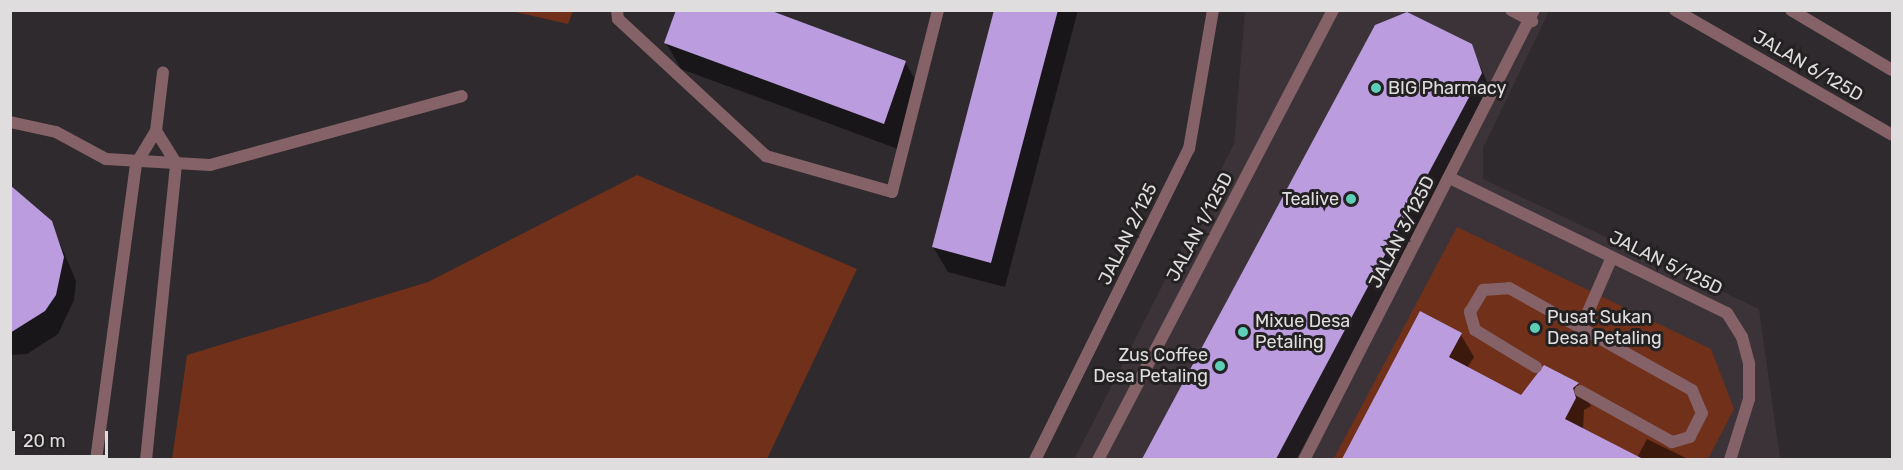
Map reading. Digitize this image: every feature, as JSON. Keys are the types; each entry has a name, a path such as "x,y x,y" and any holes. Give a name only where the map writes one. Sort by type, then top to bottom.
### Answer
{"street":[{"path":"617,10 618,19 766,156 892,192 938,10"},
{"name":"JALAN 2/125","path":"1035,459 1189,149 1213,10"},
{"name":"JALAN 1/125D","path":"1098,459 1333,10"},
{"path":"1511,10 1533,16"},
{"name":"JALAN 6/125D","path":"1675,10 1893,135"},
{"path":"1791,10 1893,70"},
{"name":"JALAN 3/125D","path":"1304,459 1533,16"},
{"path":"96,459 136,164 156,130 163,72"},
{"path":"10,122 56,132 106,159 136,164 210,165 462,96"},
{"path":"146,459 176,163 156,130"},
{"name":"JALAN 5/125D","path":"1450,178 1727,313 1742,337 1749,399 1730,459"},
{"path":"1581,328 1612,257"},
{"path":"1536,367 1475,330 1470,312 1483,290 1509,288 1692,390 1702,413 1690,436 1672,442 1580,391"}],"shaded area":[{"path":"1245,10 1549,11 1483,148 1483,179 1759,309 1780,459 1074,460 1234,144"},
{"path":"511,11 573,11 568,24"},
{"path":"637,175 857,269 767,459 172,459 187,355 428,282"},
{"name":"Pusat Sukan Desa Petaling","path":"1457,227 1711,349 1734,409 1708,459 1333,460"}],"building":[{"path":"676,10 769,10 906,61 884,124 664,43"},
{"path":"994,10 1058,10 991,263 932,247"},
{"path":"1407,12 1472,44 1482,73 1276,459 1142,459 1375,25"},
{"path":"10,185 52,221 64,257 56,295 45,311 10,333"},
{"path":"1420,311 1462,333 1449,357 1521,395 1544,365 1579,383 1573,388 1576,398 1565,419 1643,459 1342,459"}],"place":[{"name":"BIG Pharmacy","path":"1376,88"},
{"name":"Tealive","path":"1351,199"},
{"name":"Pusat Sukan Desa Petaling","path":"1535,328"},
{"name":"Mixue Desa Petaling","path":"1243,332"},
{"name":"Zus Coffee Desa Petaling","path":"1220,366"}]}
